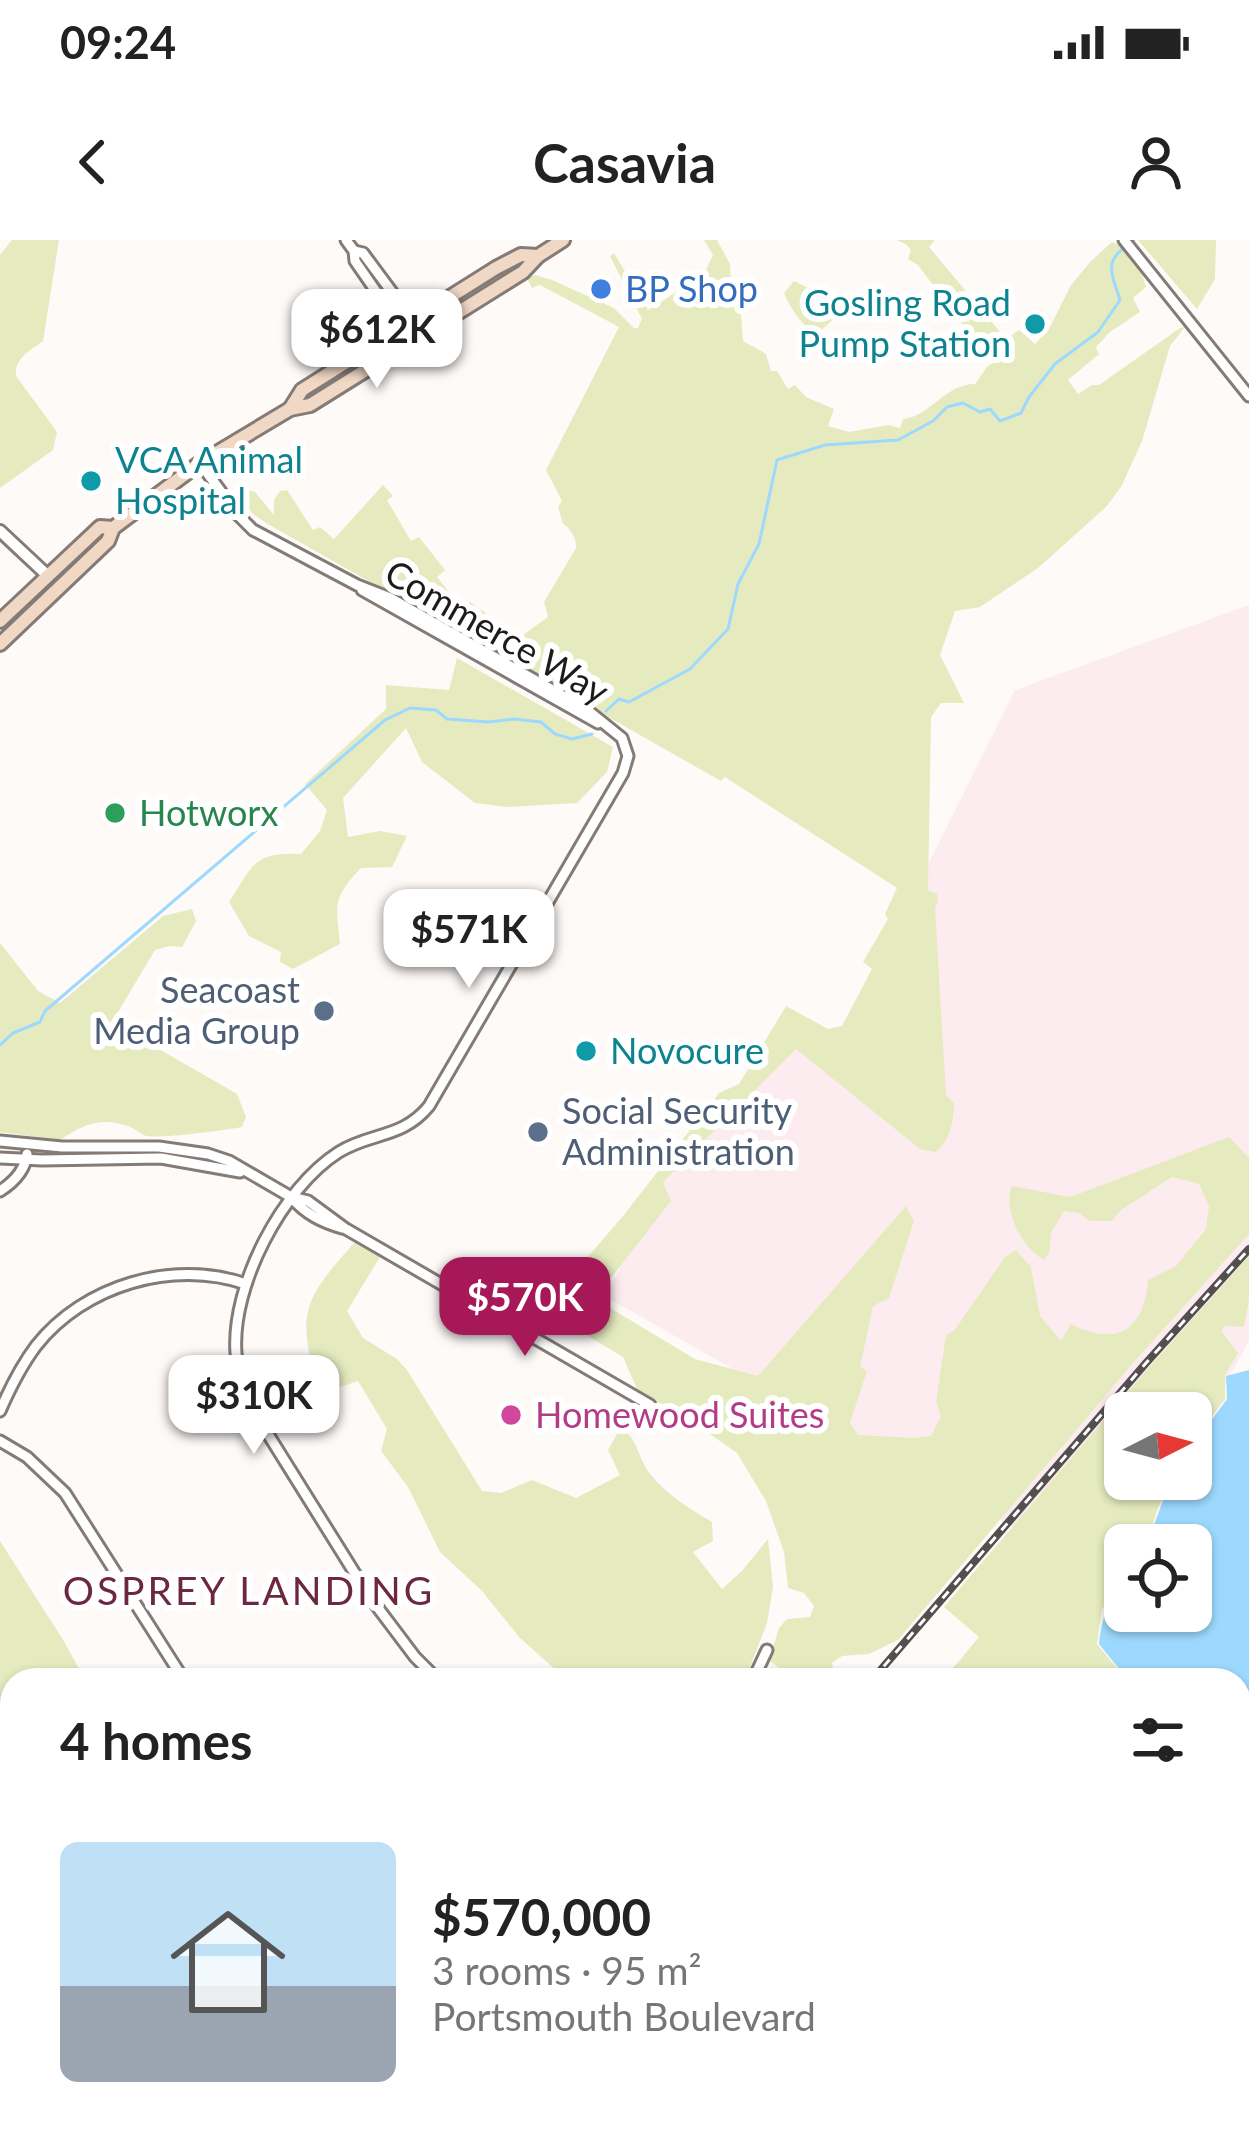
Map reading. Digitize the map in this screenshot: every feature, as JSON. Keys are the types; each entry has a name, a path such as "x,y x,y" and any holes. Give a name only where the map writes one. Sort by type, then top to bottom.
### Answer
{"main road":[{"path":"0,644 108,542 113,528 200,463 290,409 310,405 524,272 563,240"},
{"path":"290,409 302,390 406,325 521,255 538,256"},
{"path":"0,621 42,574 100,527 113,528"}],"street":[{"path":"346,240 363,254 414,340"},
{"path":"1127,243 1249,396"},
{"name":"Commerce Way","path":"200,463 253,530 389,598 586,709 618,734 628,756 626,768 428,1106 399,1131 334,1155 291,1197"},
{"path":"0,531 42,574"},
{"path":"0,1141 171,1148 229,1161 324,1222 346,1228 650,1405"},
{"path":"0,1191 14,1180 27,1159 28,1144"},
{"path":"0,1157 161,1158 245,1172"},
{"path":"291,1197 246,1284 236,1345 239,1372 248,1399 281,1459 369,1596 426,1668"},
{"path":"0,1411 38,1344 92,1298 139,1281 180,1275 216,1276 246,1284"},
{"path":"0,1442 39,1466 64,1493 176,1668"},
{"path":"759,1668 767,1650"}],"shaded area":[{"path":"1249,605 1249,1341 1212,1409 1212,1392 1104,1392 1104,1500 1163,1500 1149,1524 1104,1524 1104,1580 606,1297 663,1179 796,1036 834,1053 1015,690"}],"green space":[{"path":"12,240 59,240 43,341 24,355 16,370 57,432 53,450 0,488 0,255"},
{"path":"704,240 717,240 730,264 732,302 740,304 743,341 766,354 771,371 777,371 788,389 795,385 806,397 834,409 828,426 849,432 888,425 900,428 903,419 955,389 975,384 997,360 908,259 911,250 906,244 896,240 935,240 929,247 1006,339 1019,330 1035,344 1091,261 1112,242 1122,245 1146,287 1133,298 1140,312 1110,332 1096,347 1099,354 1068,380 1078,394 1185,327 1170,346 1142,441 1121,487 1106,507 1038,568 980,607 955,611 940,655 964,703 941,703 931,717 928,890 937,894 938,903 946,1095 954,1103 948,1137 935,1152 920,1149 796,1049 663,1182 671,1201 611,1278 594,1280 600,1302 695,1359 758,1376 906,1206 914,1221 889,1298 873,1306 860,1367 867,1371 850,1423 858,1435 931,1436 941,1416 936,1402 946,1335 954,1331 1005,1257 1016,1250 1031,1267 1040,1316 1061,1341 1071,1324 1115,1334 1141,1312 1148,1280 1176,1266 1206,1229 1209,1206 1199,1184 1172,1177 1112,1221 1089,1221 1079,1213 1064,1211 1051,1233 1044,1260 1016,1228 1010,1206 1012,1186 1070,1197 1229,1137 1249,1158 1249,1234 1104,1392 898,1640 869,1654 842,1656 832,1663 833,1668 779,1668 769,1660 779,1628 787,1619 810,1617 814,1606 804,1593 788,1588 784,1552 766,1501 737,1453 638,1391 623,1357 543,1309 719,1093 739,1084 786,1006 828,1029 842,1026 872,969 863,962 888,919 885,914 897,888 725,777 721,781 266,523 240,496 244,489 255,492 274,515 274,500 287,490 313,530 320,527 334,539 383,485 393,496 387,500 411,541 419,537 445,570 437,577 462,608 470,602 520,637 548,617 544,602 576,548 563,524 558,507 562,501 546,470 619,327 540,285 532,288 527,278 535,275 552,280 614,308 638,328 642,319 610,256 614,253 648,310 678,291 676,286 706,270 713,255"},
{"path":"1138,240 1216,240 1215,279 1197,309"},
{"path":"794,281 823,295 837,316 817,334 797,316 784,293"},
{"path":"457,658 613,747 607,772 577,803 508,807 475,803 422,762 406,728 343,798 348,837 380,831 407,836 392,867 361,868 345,887 337,910 340,944 293,969 280,962 281,952 249,936 229,902 256,863 273,855 301,854 320,831 327,810 305,784 386,709 386,685 449,690"},
{"path":"192,909 196,921 182,947 155,950 112,1022 237,1094 246,1117 242,1127 154,1137 102,1122 60,1140 0,1132 0,943 38,991 60,1003 163,916"},
{"path":"354,1243 380,1257 347,1311 363,1338 407,1370 482,1491 501,1493 532,1480 576,1498 620,1475 608,1450 621,1427 657,1482 712,1522 713,1541 693,1552 722,1589 768,1539 773,1587 767,1623 750,1668 554,1668 519,1637 482,1591 440,1552 408,1487 381,1451 387,1429 358,1381 319,1394 306,1327 322,1281"},
{"path":"1249,1256 1244,1327 1224,1326 1222,1332 1238,1353 1225,1375 1225,1399 1212,1416 1212,1392 1128,1392"},
{"path":"1104,1420 1104,1500 1161,1500 1153,1524 1104,1524 1104,1606 1097,1644 1117,1668 953,1668 979,1637 944,1607"},
{"path":"0,1541 79,1668 0,1668"}],"water":[{"path":"1249,1370 1249,1668 1118,1668 1099,1644 1104,1620 1104,1632 1212,1632 1212,1524 1154,1524 1163,1500 1212,1500 1212,1419 1227,1399 1226,1376"}],"waterway":[{"path":"606,711 619,699 629,702 690,669 728,629 738,584 759,544 777,460 825,445 898,440 933,421 947,407 963,403 980,412 990,409 1000,421 1021,413 1055,364 1098,332 1120,300 1113,260 1134,240"},
{"path":"0,1045 13,1033 40,1022 45,1011 385,720 410,708 436,710 447,719 541,722 555,734 572,739 592,734"}],"railway":[{"path":"882,1668 1249,1249"}],"place":[{"name":"BP Shop","path":"601,289"},
{"name":"Gosling Road Pump Station","path":"1035,324"},
{"name":"VCA Animal Hospital","path":"91,481"},
{"name":"Hotworx","path":"115,813"},
{"name":"Seacoast Media Group","path":"324,1011"},
{"name":"Novocure","path":"586,1051"},
{"name":"Social Security Administration","path":"538,1132"},
{"name":"Homewood Suites","path":"511,1415"}],"district":[{"name":"OSPREY LANDING","path":"249,1591"}]}
